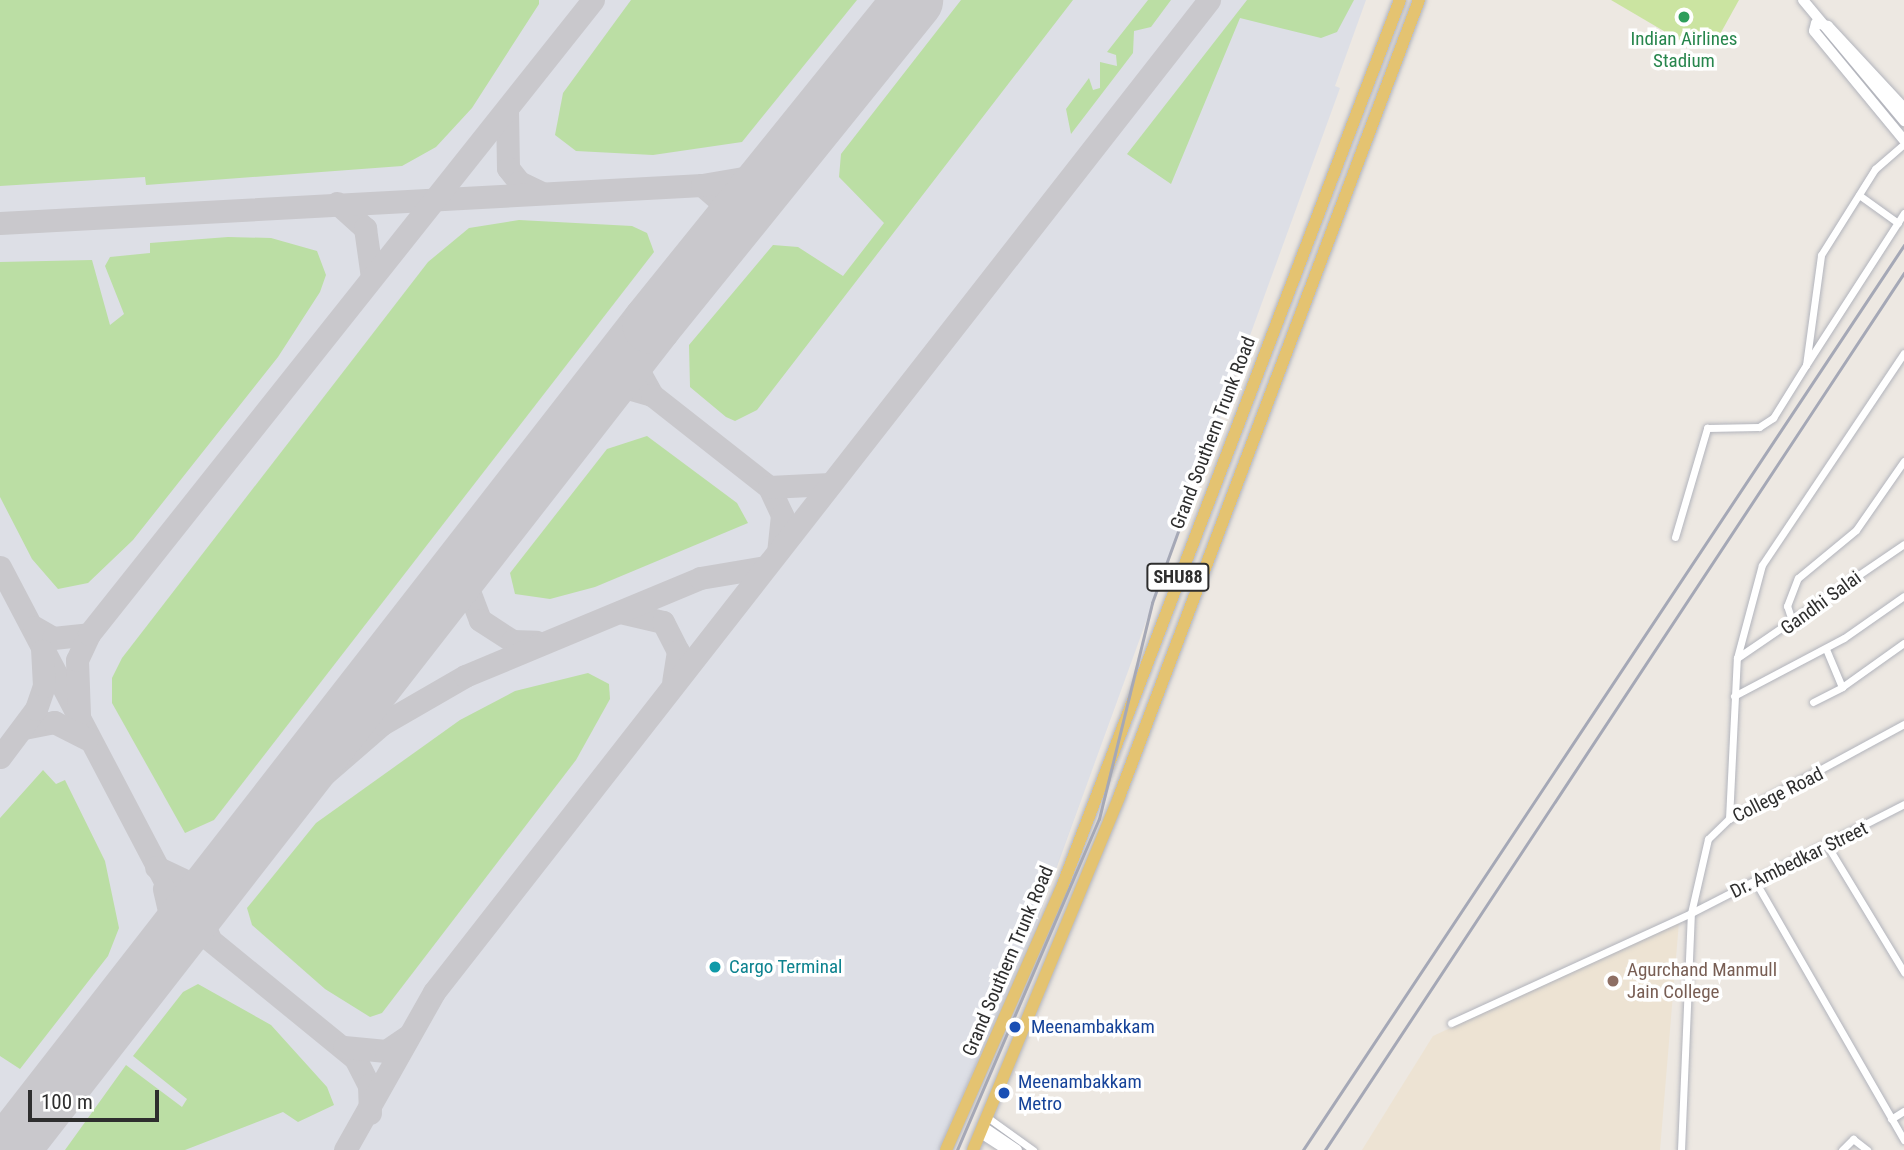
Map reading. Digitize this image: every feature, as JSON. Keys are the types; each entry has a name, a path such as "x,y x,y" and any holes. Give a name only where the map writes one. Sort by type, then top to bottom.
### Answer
{"main road":[{"name":"Grand Southern Trunk Road","path":"946,1150 1062,887 1400,0"},
{"name":"Grand Southern Trunk Road","path":"972,1150 1119,797 1419,0"}],"street":[{"path":"1803,0 1816,23 1904,121"},
{"path":"1816,23 1828,26 1903,104"},
{"path":"1806,365 1816,267 1859,195 1904,142 1814,31 1816,23"},
{"path":"1859,195 1898,222"},
{"path":"1675,537 1707,428 1765,425 1904,213"},
{"path":"1729,819 1737,658 1753,589 1781,530 1904,353"},
{"path":"1793,624 1787,606 1798,578 1856,530 1904,461"},
{"name":"Gandhi Salai","path":"1737,658 1793,624 1904,544"},
{"name":"Gandhi Salai","path":"1734,696 1826,649 1904,596"},
{"path":"1814,702 1842,687 1904,643"},
{"path":"1826,649 1842,687"},
{"name":"College Road","path":"1681,1150 1691,913 1704,847 1729,819 1904,724"},
{"name":"Dr. Ambedkar Street","path":"1451,1023 1691,913 1904,804"},
{"path":"1827,845 1904,972"},
{"path":"1755,881 1904,1140"},
{"path":"1891,1119 1904,1111"},
{"path":"983,1126 1005,1150"},
{"path":"983,1126 1017,1150"},
{"path":"983,1126 1033,1150"},
{"path":"1842,1150 1853,1139 1867,1150"}],"shaded area":[{"path":"0,0 1366,0 1335,86 1340,88 1034,930 939,1150 0,1150"},
{"name":"Agurchand Manmull Jain College","path":"1679,922 1660,1150 1362,1150 1433,1036"}],"green space":[{"path":"0,0 539,0 539,4 472,108 436,147 402,166 146,185 145,177 0,186"},
{"path":"631,0 857,0 742,142 653,155 576,151 555,135 563,93"},
{"path":"961,0 1073,0 757,410 735,421 726,417 690,387 689,345 773,245 798,247 843,276 884,223 839,177 841,154"},
{"path":"1148,0 1171,0 1151,27 1134,31 1133,53 1071,134 1066,109 1089,78 1093,90 1100,88 1100,62 1117,66 1116,55 1107,52"},
{"path":"1247,0 1354,0 1337,32 1321,38 1240,18 1171,184 1127,154"},
{"name":"Indian Airlines Stadium","path":"1611,0 1739,0 1714,45 1691,47"},
{"path":"519,220 632,226 647,233 654,252 214,820 185,833 112,703 112,678 122,658 428,262 469,228"},
{"path":"228,237 271,238 317,251 326,275 320,292 278,357 133,540 88,583 58,589 32,559 0,497 0,262 92,260 110,325 124,314 105,266 110,257 150,253 150,243"},
{"path":"647,436 737,503 748,523 595,587 550,599 515,594 510,573 607,449"},
{"path":"588,673 609,684 610,699 576,760 382,1013 370,1017 325,989 252,925 247,908 316,823 460,720 515,691"},
{"path":"43,770 56,784 65,780 105,861 119,928 108,956 20,1069 0,1056 0,818"},
{"path":"198,984 271,1025 327,1087 334,1105 298,1122 283,1112 185,1150 65,1150 126,1065 182,1107 187,1099 133,1056 183,992"}],"taxiway":[{"path":"79,715 77,660 89,634 593,0"},
{"path":"345,1150 434,992 1209,0"},
{"path":"507,110 508,168 519,182 542,193"},
{"path":"0,223 702,185 756,176 787,162"},
{"path":"702,185 724,204 726,240"},
{"path":"337,203 365,228 372,277"},
{"path":"634,346 637,368 652,395"},
{"path":"597,395 624,387 652,395 769,487 782,515 778,551"},
{"path":"769,487 830,484"},
{"path":"0,567 171,893 204,935 355,1058 369,1085 370,1113"},
{"path":"254,835 382,724 465,676 700,578 765,567"},
{"path":"461,570 480,620 512,641 536,642"},
{"path":"620,612 663,622 678,651 673,681"},
{"path":"34,627 53,638 89,634"},
{"path":"0,757 36,709 44,686 42,651"},
{"path":"24,728 54,722 87,739"},
{"path":"156,867 191,883 229,867"},
{"path":"162,951 170,915 164,889"},
{"path":"207,894 203,922 209,937"},
{"path":"344,1047 386,1051 408,1036"}],"runway":[{"path":"9,1150 652,324 913,0"}],"railway":[{"path":"1303,1150 1904,245"},
{"path":"1325,1150 1904,273"},
{"path":"957,1150 1099,819 1152,603 1218,422"}],"place":[{"name":"Indian Airlines Stadium","path":"1684,17"},
{"name":"Cargo Terminal","path":"715,967"},
{"name":"Agurchand Manmull Jain College","path":"1613,981"},
{"name":"Meenambakkam","path":"1015,1027"},
{"name":"Meenambakkam Metro","path":"1004,1093"}]}
